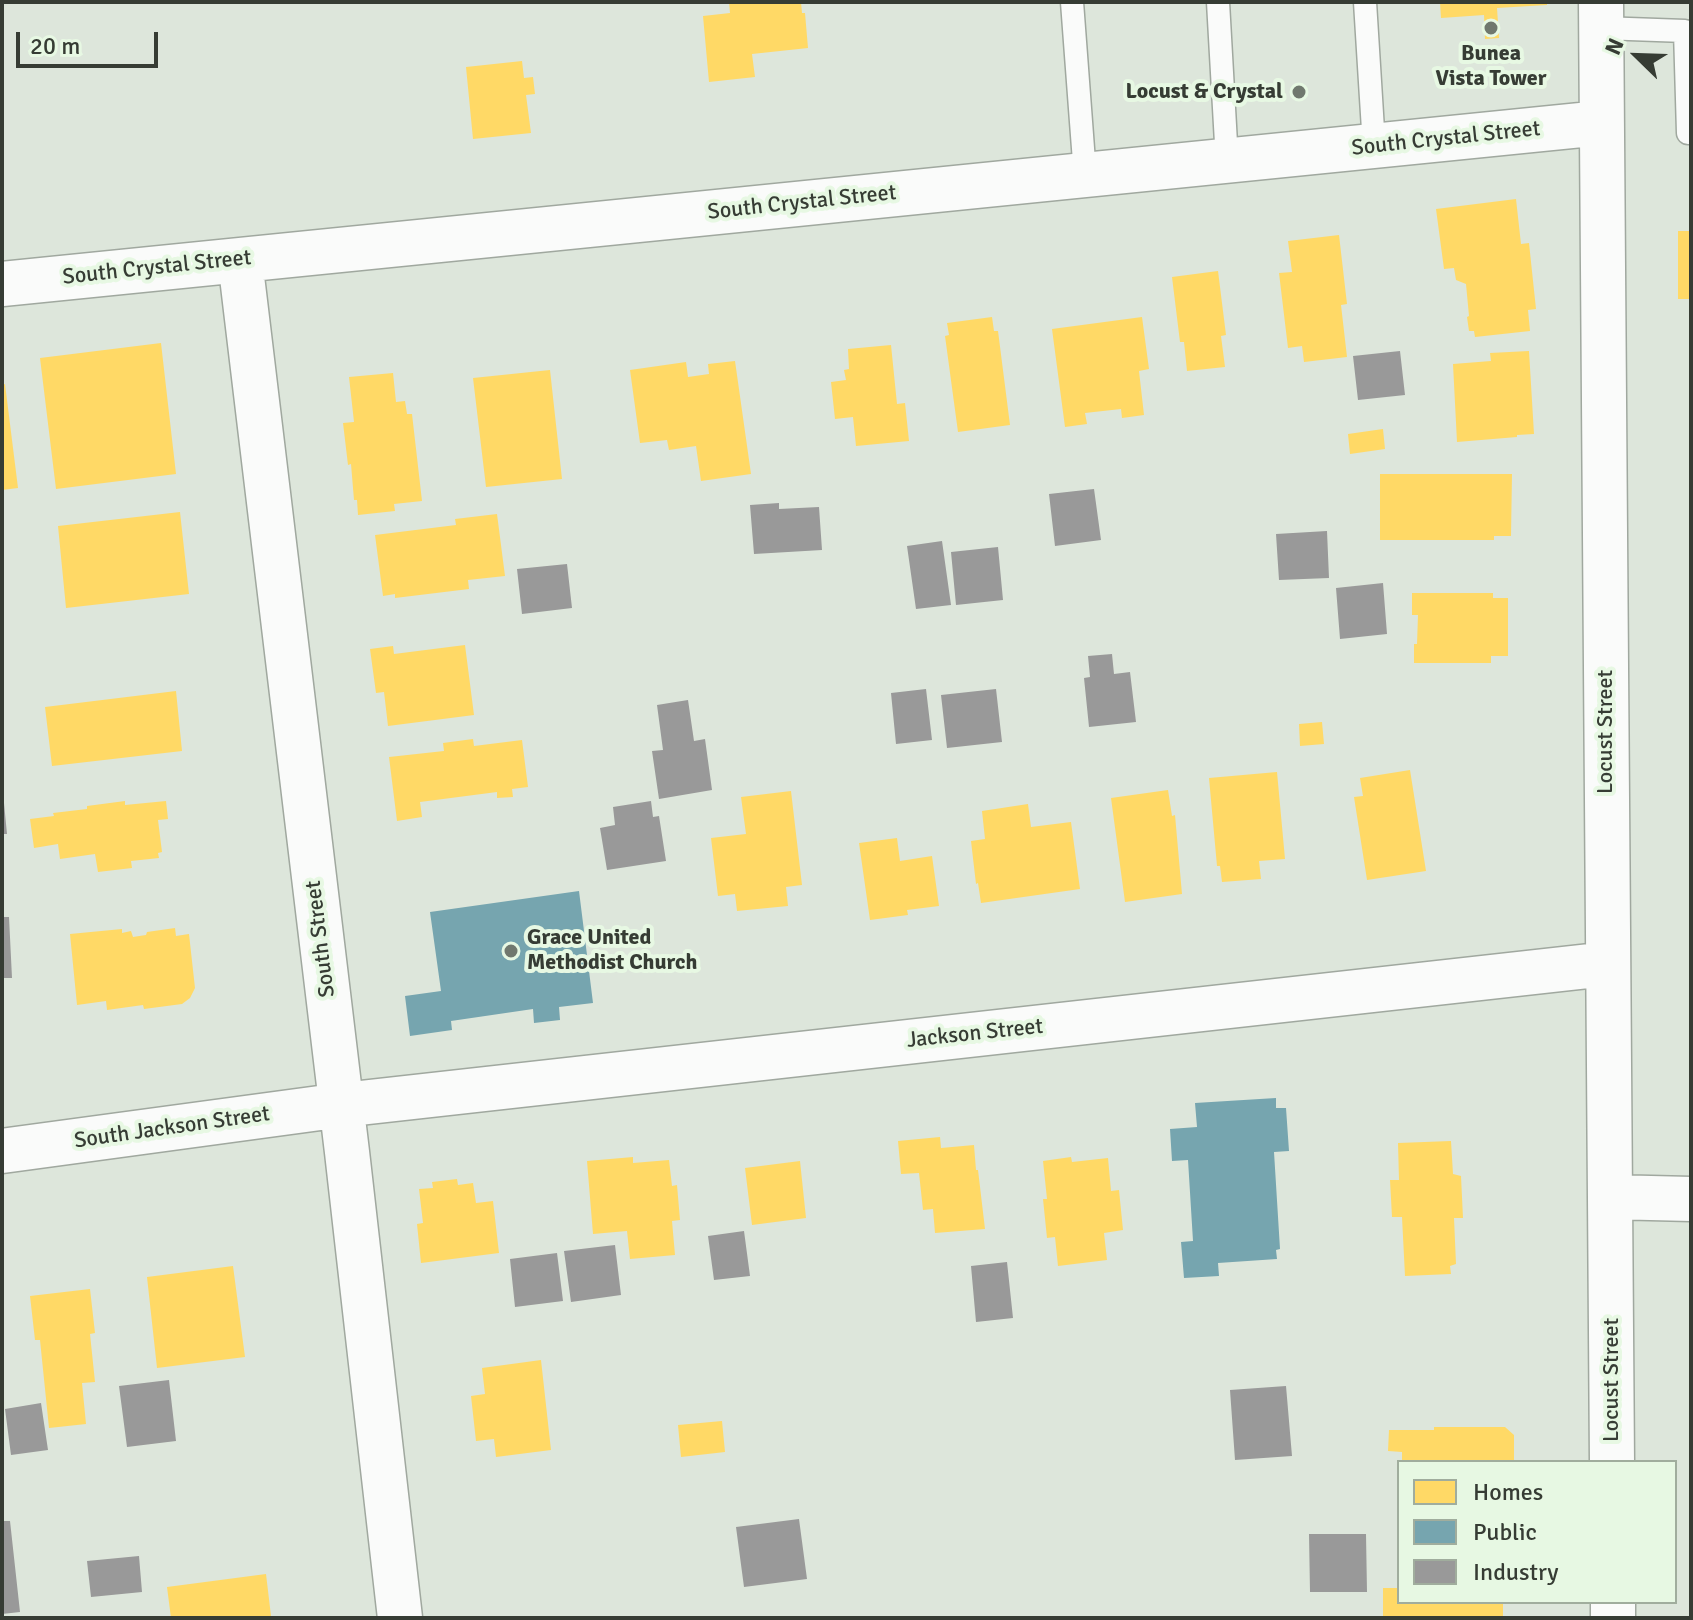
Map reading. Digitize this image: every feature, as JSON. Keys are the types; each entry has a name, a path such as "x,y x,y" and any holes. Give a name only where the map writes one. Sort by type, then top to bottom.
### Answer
{"street":[{"name":"Locust Street","path":"1601,15 1612,1460"},
{"name":"South Crystal Street","path":"2,284 1601,123"},
{"name":"South Street","path":"240,260 342,1105 400,1618"},
{"name":"Jackson Street","path":"342,1105 1607,964"},
{"name":"South Jackson Street","path":"2,1151 342,1105"},
{"path":"1610,1197 1691,1199"}],"lane":[{"path":"1072,2 1085,175"},
{"path":"1218,2 1227,161"},
{"path":"1365,2 1374,146"},
{"path":"1601,15 1688,29 1688,133 1691,133"}],"building: Homes":[{"path":"729,2 801,2 808,48 752,54 755,77 709,82 703,16 730,13"},
{"name":"Bunea Vista Tower","path":"1440,2 1547,2 1547,5 1497,8 1499,38 1485,39 1484,15 1441,18"},
{"path":"522,61 524,78 533,77 535,94 526,95 531,133 473,139 466,67"},
{"path":"1516,199 1521,244 1529,243 1536,309 1528,310 1530,331 1475,337 1474,331 1469,331 1466,284 1456,280 1454,268 1444,269 1436,209"},
{"path":"1678,231 1691,231 1691,299 1678,299"},
{"path":"1339,235 1347,304 1341,305 1347,357 1304,362 1302,346 1288,348 1279,273 1292,272 1288,241"},
{"path":"1218,271 1226,335 1221,336 1225,367 1187,371 1172,277"},
{"path":"992,317 994,331 998,331 1010,425 958,432 945,336 949,335 947,323"},
{"path":"1142,317 1149,369 1139,371 1144,415 1122,418 1121,409 1085,413 1087,424 1065,427 1052,329"},
{"path":"161,343 176,474 56,489 40,358"},
{"path":"891,345 897,404 905,403 909,441 856,446 853,417 835,419 831,382 846,380 844,370 849,369 848,349"},
{"path":"1529,351 1534,434 1457,442 1453,364 1491,361 1490,353"},
{"path":"735,361 751,474 701,481 696,446 669,450 667,440 640,443 630,370 686,362 688,377 709,374 708,364"},
{"path":"550,370 562,479 486,487 473,378"},
{"path":"393,373 396,402 405,401 407,414 412,414 422,501 394,504 395,511 358,515 343,423 354,422 349,377"},
{"path":"5,384 18,488 2,490 2,385"},
{"path":"1383,429 1385,449 1350,454 1348,434"},
{"path":"1380,474 1512,474 1511,536 1494,536 1494,540 1380,540"},
{"path":"180,512 189,594 66,608 58,526"},
{"path":"497,514 505,576 468,580 469,589 395,598 395,594 383,596 375,535 456,525 455,519"},
{"path":"1412,593 1493,593 1493,598 1508,598 1508,656 1491,656 1491,663 1414,663 1418,615 1412,615"},
{"path":"465,645 474,715 388,726 384,692 376,693 370,649 393,646 394,654"},
{"path":"176,691 182,751 52,766 45,707"},
{"path":"1322,722 1324,744 1300,746 1299,724"},
{"path":"473,739 474,746 522,740 528,787 512,789 513,797 497,798 497,792 420,802 422,817 397,821 389,757 444,751 443,743"},
{"path":"1410,770 1426,871 1367,880 1354,797 1363,796 1360,778"},
{"path":"1277,772 1285,859 1259,861 1261,879 1222,882 1220,866 1217,866 1209,778"},
{"path":"1168,790 1172,816 1175,815 1182,894 1125,902 1111,798"},
{"path":"791,791 802,885 786,887 788,906 737,911 735,894 718,896 711,838 746,834 741,797"},
{"path":"125,801 125,805 166,801 168,819 158,820 162,852 158,853 159,858 131,861 132,868 98,872 95,854 60,859 58,844 34,848 30,819"},
{"path":"1028,804 1031,827 1071,822 1080,889 981,903 971,841 985,839 982,811"},
{"path":"897,838 900,861 932,856 939,906 907,910 908,915 870,920 859,843"},
{"path":"175,928 176,936 189,934 195,988 190,998 182,1004 144,1009 143,1005 107,1010 106,1001 77,1005 70,934 122,929 122,933 131,931 133,937"},
{"path":"940,1137 941,1148 974,1145 985,1229 935,1233 933,1209 923,1210 919,1173 901,1174 898,1141"},
{"path":"1451,1141 1453,1174 1461,1176 1463,1218 1454,1218 1456,1264 1450,1266 1451,1274 1405,1276 1402,1217 1392,1217 1390,1180 1399,1180 1398,1143"},
{"path":"633,1157 633,1163 669,1160 672,1186 677,1185 680,1220 672,1221 675,1255 630,1259 627,1231 593,1234 587,1161"},
{"path":"1071,1157 1072,1162 1108,1158 1111,1191 1119,1190 1123,1230 1104,1233 1107,1260 1058,1266 1055,1237 1047,1238 1043,1161"},
{"path":"800,1161 806,1218 752,1225 745,1168"},
{"path":"457,1179 458,1185 473,1183 476,1203 493,1201 499,1253 421,1263 417,1224 423,1223 419,1189 433,1188 432,1182"},
{"path":"233,1266 245,1357 157,1368 147,1277"},
{"path":"90,1289 95,1333 90,1334 95,1382 82,1383 86,1424 49,1428 40,1340 35,1340 30,1296"},
{"path":"541,1360 551,1450 496,1457 494,1439 476,1441 471,1396 485,1394 482,1368"},
{"path":"722,1421 725,1452 681,1457 678,1425"},
{"path":"1434,1427 1505,1427 1514,1435 1514,1460 1402,1460 1402,1452 1388,1451 1389,1430 1434,1430"},
{"path":"266,1574 271,1616 171,1618 167,1587"},
{"path":"1383,1588 1397,1588 1397,1604 1503,1604 1503,1618 1383,1618"}],"building: Public":[{"name":"Grace United Methodist Church","path":"579,891 593,1003 559,1007 560,1020 534,1023 533,1009 451,1021 452,1030 410,1036 405,996 441,991 430,912"},
{"path":"1276,1098 1276,1108 1286,1108 1289,1151 1274,1152 1280,1249 1276,1250 1277,1259 1218,1263 1219,1276 1184,1278 1181,1242 1193,1241 1188,1160 1172,1161 1170,1129 1197,1127 1195,1103"}],"building: Industry":[{"path":"1400,351 1405,395 1358,400 1353,356"},
{"path":"1094,489 1101,540 1055,546 1049,494"},
{"path":"779,503 779,509 819,507 822,550 754,554 750,505"},
{"path":"1327,531 1329,578 1279,580 1276,534"},
{"path":"942,541 951,605 916,609 907,546"},
{"path":"998,547 1003,600 956,605 951,552"},
{"path":"567,564 572,608 522,614 517,569"},
{"path":"1383,583 1387,634 1340,639 1336,588"},
{"path":"1112,654 1114,674 1130,672 1136,722 1089,727 1084,678 1090,677 1088,656"},
{"path":"926,689 932,740 896,744 891,693"},
{"path":"996,689 1002,742 947,748 941,695"},
{"path":"688,700 694,741 705,739 712,790 659,799 652,751 663,750 657,705"},
{"path":"651,801 653,817 659,816 666,861 607,870 600,828 615,825 613,807"},
{"path":"4,803 7,834 2,834"},
{"path":"2,917 9,917 12,978 2,978"},
{"path":"744,1231 750,1276 714,1280 708,1236"},
{"path":"615,1245 621,1295 571,1302 564,1251"},
{"path":"557,1253 563,1301 515,1307 510,1259"},
{"path":"1007,1262 1013,1318 976,1322 971,1266"},
{"path":"169,1380 176,1441 127,1447 119,1386"},
{"path":"1286,1386 1292,1456 1235,1460 1230,1390"},
{"path":"41,1403 48,1450 11,1455 5,1409"},
{"path":"799,1519 807,1579 744,1587 736,1527"},
{"path":"2,1521 10,1521 20,1612 2,1614"},
{"path":"1309,1534 1366,1534 1367,1592 1310,1592"},
{"path":"139,1556 142,1592 91,1597 87,1561"}],"place":[{"name":"Bunea Vista Tower","path":"1491,28"},
{"name":"Locust & Crystal","path":"1299,92"},
{"name":"Grace United Methodist Church","path":"511,951"}]}
